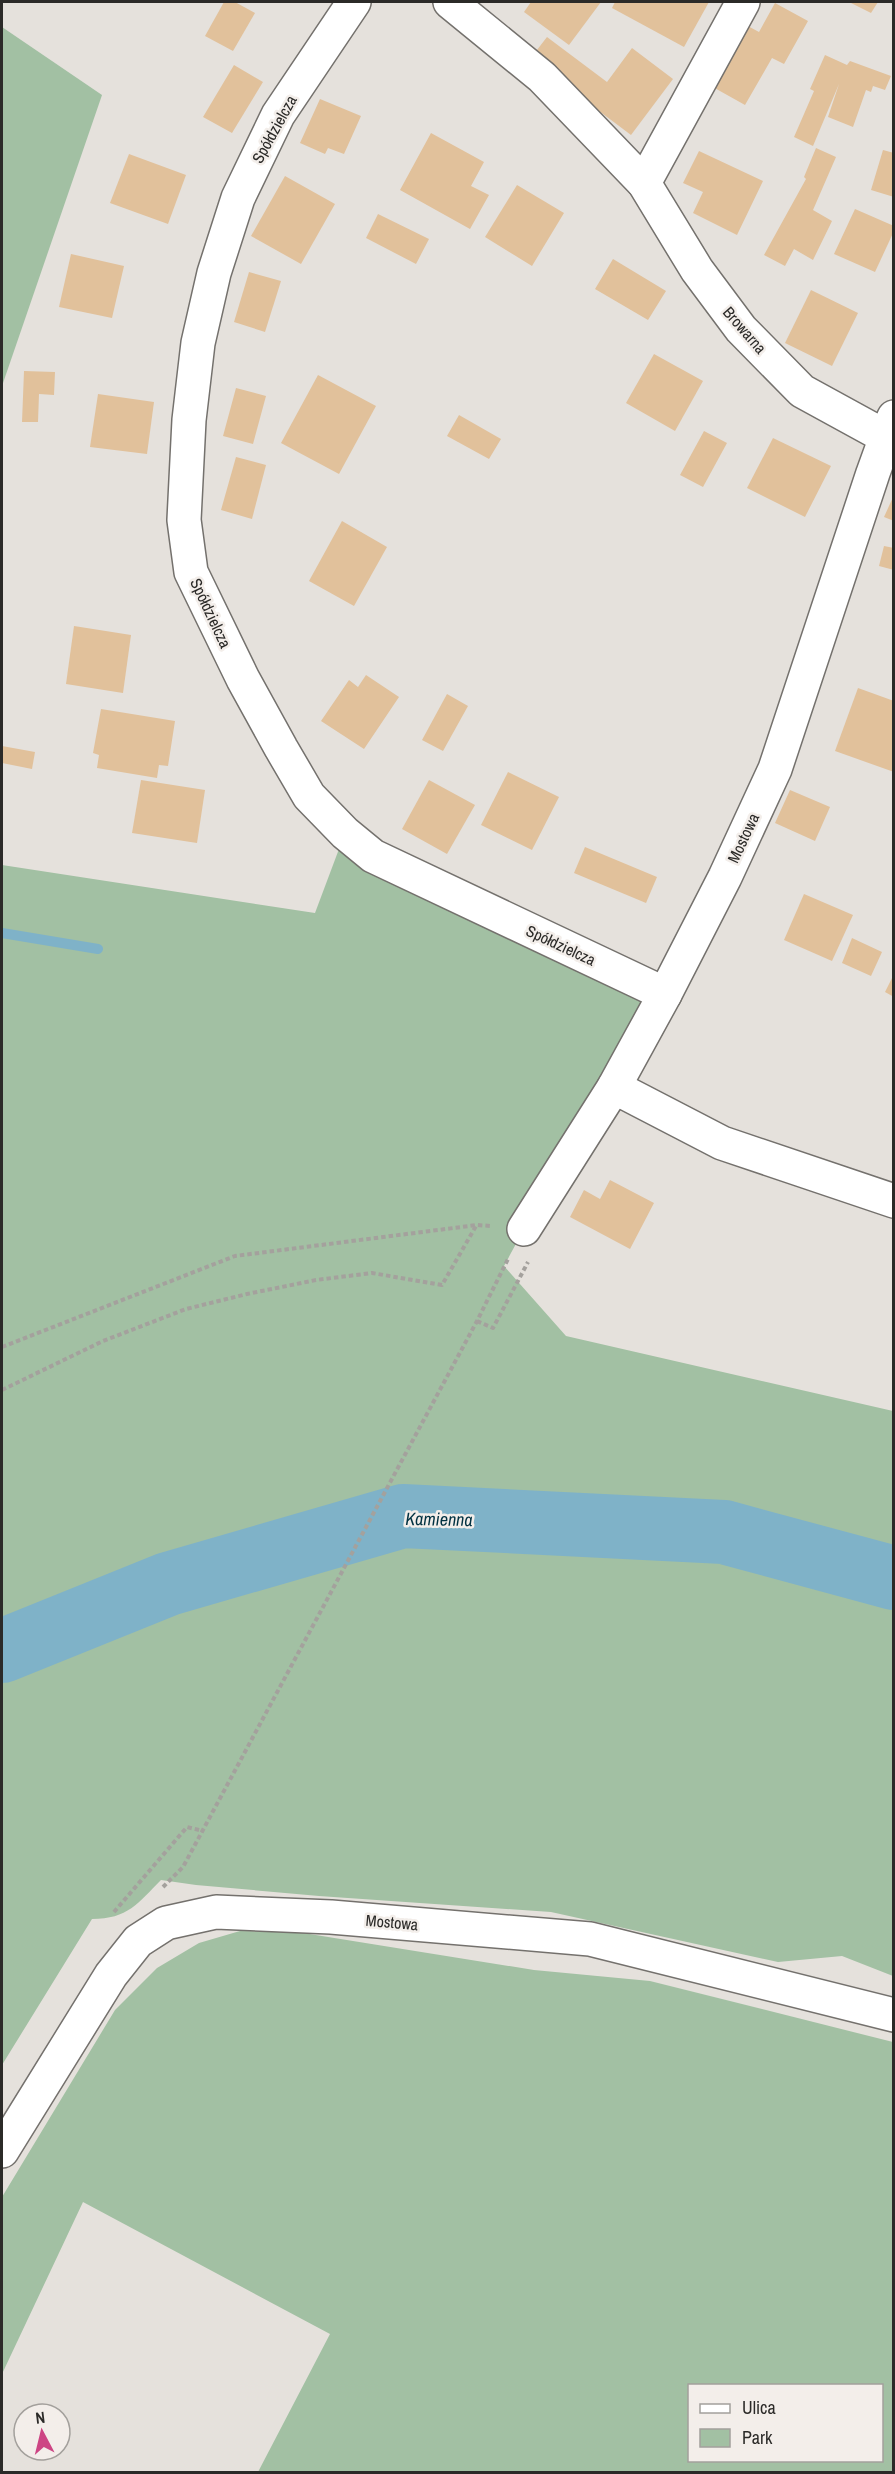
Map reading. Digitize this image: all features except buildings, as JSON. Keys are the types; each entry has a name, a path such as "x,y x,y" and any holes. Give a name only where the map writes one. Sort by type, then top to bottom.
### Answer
{"street":[{"name":"Spółdzielcza","path":"354,2 278,115 238,198 214,273 198,343 189,420 183,520 191,572 243,679 309,796 345,833 373,856 665,994"},
{"name":"Browarna","path":"450,2 542,77 645,183 697,270 741,329 802,391 891,431"},
{"path":"645,183 743,2"},
{"name":"Mostowa","path":"524,1229 614,1087 665,994 725,877 775,769 891,431"},
{"path":"614,1087 722,1143 894,1201"},
{"name":"Mostowa","path":"2,2151 111,1975 138,1941 166,1923 216,1912 332,1917 590,1940 894,2015"}],"path":[{"path":"2,1390 103,1341 186,1309 247,1294 316,1280 372,1273 442,1285 477,1225"},
{"path":"2,1347 236,1256 477,1225 524,1229 542,1235 493,1328 477,1322"},
{"path":"183,1867 477,1322 504,1266"},
{"path":"113,1914 187,1827 202,1831"}],"green space":[{"path":"2,27 102,95 2,386"},
{"path":"345,833 665,994 504,1266 566,1336 893,1411 893,1976 842,1956 778,1962 551,1912 319,1896 161,1880 124,1913 92,1919 2,2065 2,865 315,913"},
{"path":"240,1931 297,1932 534,1970 650,1981 893,2042 893,2472 258,2472 330,2334 83,2202 2,2374 2,2197 115,2010 157,1968 199,1943"}],"waterway":[{"path":"2,933 98,949"},
{"name":"Kamienna","path":"2,1651 168,1584 403,1516 724,1532 894,1578"}]}
